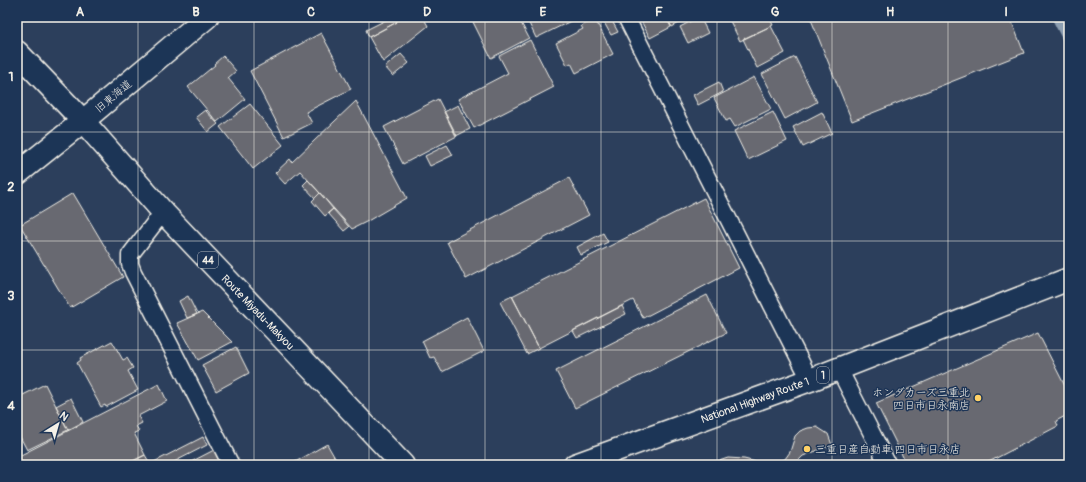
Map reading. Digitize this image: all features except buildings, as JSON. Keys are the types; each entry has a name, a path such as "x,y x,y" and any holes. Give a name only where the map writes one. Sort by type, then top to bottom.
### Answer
{"main road":[{"name":"旧東海道","path":"17,174 207,17"},
{"name":"Route Miyadu-Makyou","path":"17,52 83,121 163,212 403,465"},
{"name":"National Highway Route 1","path":"574,465 810,380 1069,279"}],"lane":[{"path":"626,17 810,380"},
{"path":"163,212 130,255 130,264 231,465"},
{"path":"839,369 888,465"}],"waterway":[{"path":"1056,17 1069,43"}],"place":[{"name":"ホンダカーズ三重北 四日市日永南店","path":"978,398"},
{"name":"三重日産自動車 四日市日永店","path":"807,449"}]}
